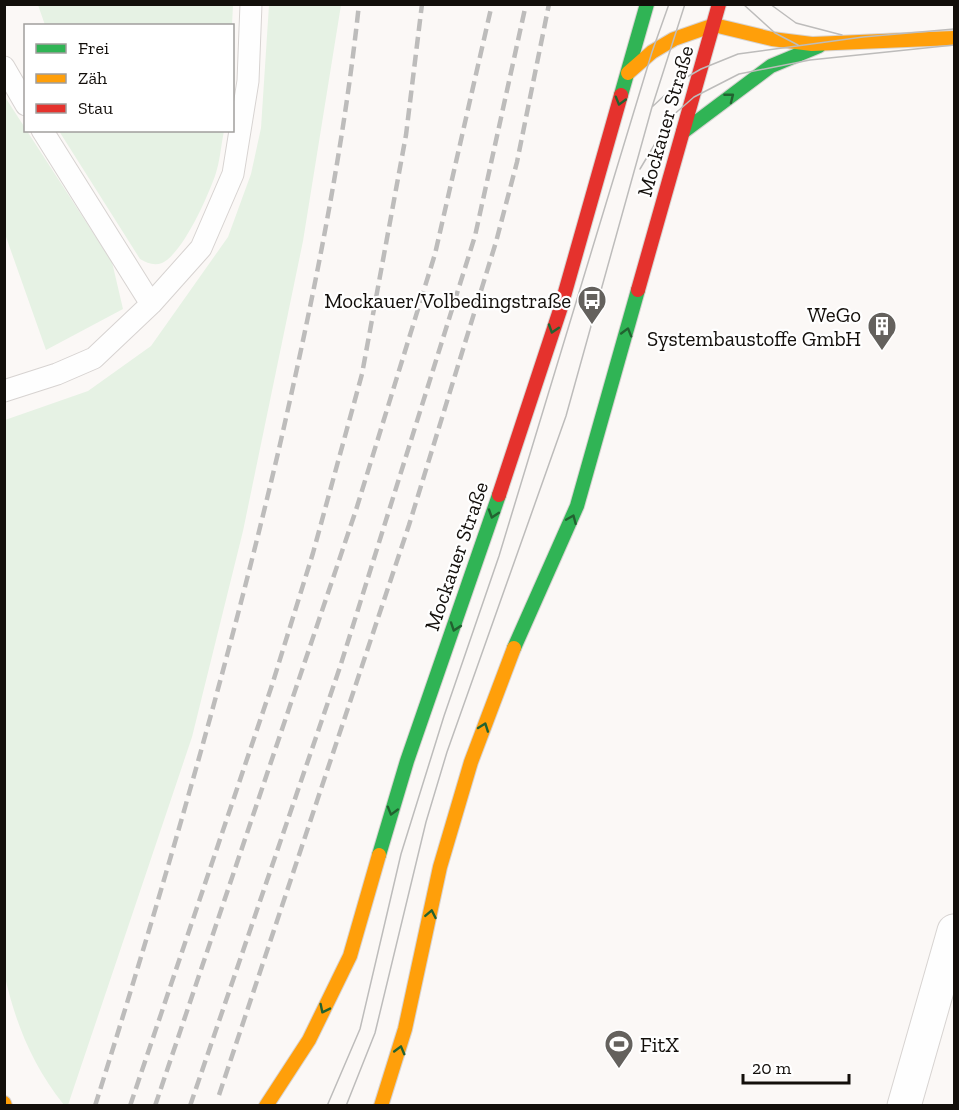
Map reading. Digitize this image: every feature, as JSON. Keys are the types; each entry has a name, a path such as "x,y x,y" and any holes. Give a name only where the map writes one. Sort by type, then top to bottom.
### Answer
{"main road":[{"name":"Mockauer Straße","path":"266,1106 309,1040 350,956 407,761 474,572 560,310 647,4"},
{"path":"709,4 714,25"},
{"name":"Mockauer Straße","path":"381,1106 395,1067 419,972 440,867 471,762 509,659 577,506 719,4"},
{"path":"628,73 652,52 674,39 714,25 772,39 823,44 954,38"},
{"path":"683,132 771,66 823,44"}],"street":[{"path":"904,1106 954,931"}],"lane":[{"path":"4,391 57,374 94,358 151,304 201,248 233,174 248,81 251,4"},
{"path":"4,67 24,102"},
{"path":"43,132 151,304"}],"green space":[{"path":"38,5 233,5 232,24 45,24"},
{"path":"269,5 341,5 303,241 243,531 192,737 68,1105 64,1105 43,1075 27,1044 14,1012 5,977 5,420 88,391 151,346 228,237 251,174 261,128"},
{"path":"5,97 24,126 24,132 28,132 112,262 123,309 46,350 5,234"},
{"path":"60,132 224,132 217,171 186,237 170,257 162,263 148,263 140,259"}],"tram line":[{"path":"327,1106 360,1029 401,854 444,716 499,556 652,52 669,4"},
{"path":"346,1106 375,1033 426,822 447,752 566,416 652,107 685,4"},
{"path":"743,4 775,33 798,45"},
{"path":"770,4 796,23 842,35"},
{"path":"652,107 680,81 701,69 738,54 863,37 954,29"},
{"path":"640,169 671,117 694,97 739,74 810,60 954,45"}],"railway":[{"path":"95,1106 192,781 237,617 278,453 325,230 344,117 359,4"},
{"path":"130,1106 272,685 313,553 362,374 406,135 422,4"},
{"path":"155,1106 356,510 435,254 492,4"},
{"path":"190,1106 340,667 475,236 526,4"},
{"path":"219,1095 409,525 496,242 517,162 549,4"}],"traffic: fast":[{"path":"621,95 647,4"},
{"path":"683,132 771,66 819,46"},
{"path":"514,648 577,506 638,290"},
{"path":"379,855 407,761 499,495"}],"traffic: slow":[{"path":"628,73 652,52 674,39 714,25 772,39 812,44 954,38"},
{"path":"381,1106 405,1029 440,867 471,762 514,648"},
{"path":"266,1106 309,1040 350,956 379,855"}],"traffic: jam":[{"path":"638,290 719,4"},
{"path":"499,495 560,310 621,95"}],"place":[{"name":"Mockauer/Volbedingstraße","path":"592,326"},
{"name":"WeGo Systembaustoffe GmbH","path":"882,352"},
{"name":"FitX","path":"619,1070"}]}
